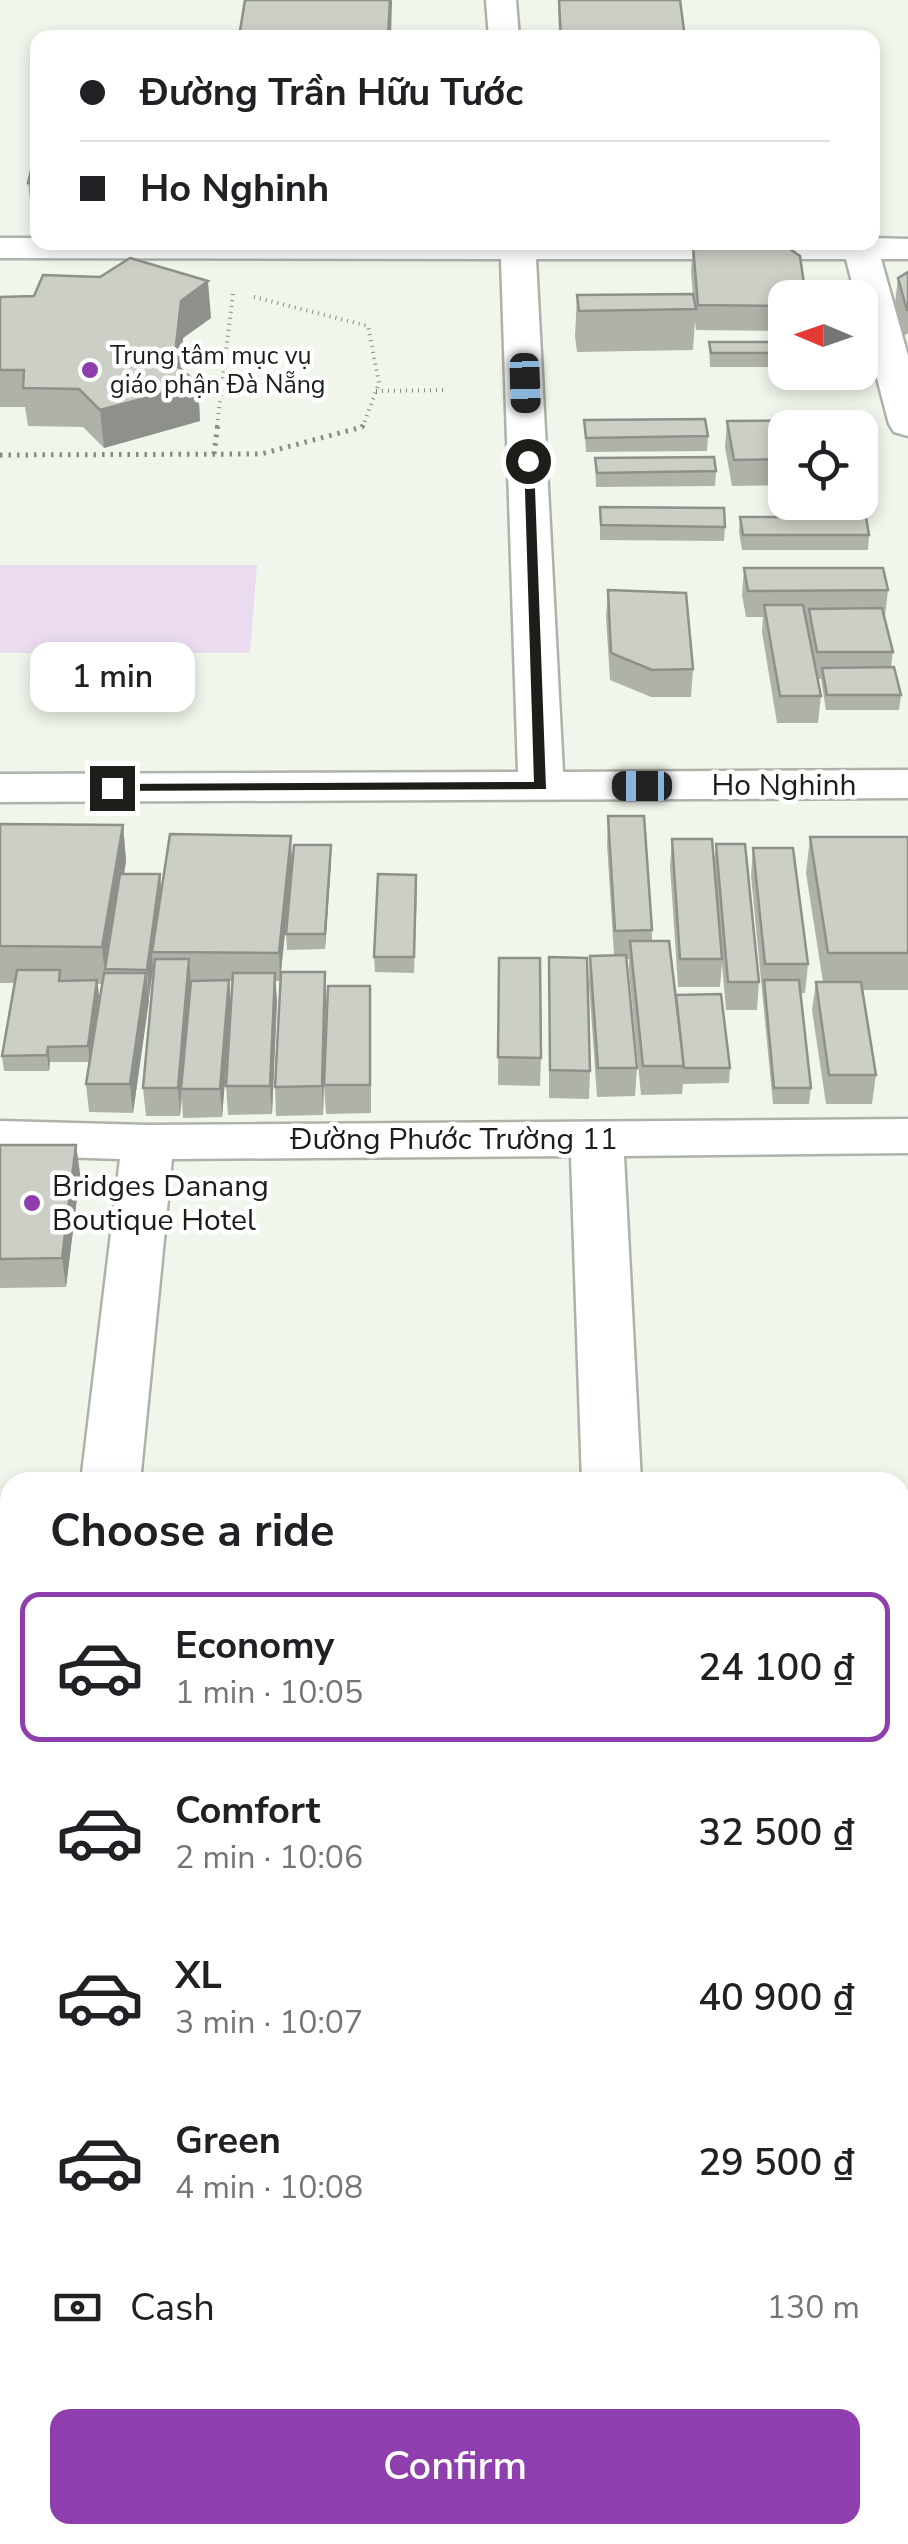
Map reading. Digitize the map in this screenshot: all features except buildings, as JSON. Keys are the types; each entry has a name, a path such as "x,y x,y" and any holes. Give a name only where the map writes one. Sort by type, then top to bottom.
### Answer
{"street":[{"path":"501,0 503,30"},
{"path":"0,248 30,248"},
{"path":"880,250 908,249"},
{"path":"518,250 541,786"},
{"path":"861,250 908,424"},
{"name":"Ho Nghinh","path":"0,788 908,784"},
{"name":"Đường Phước Trường 11","path":"0,1138 148,1142 908,1136"},
{"path":"597,1138 612,1472"},
{"path":"111,1472 148,1142"}],"path":[{"path":"0,455 260,454 362,426 379,383 368,326 233,293 214,454"},
{"path":"376,391 444,390"}],"shaded area":[{"path":"0,565 257,565 250,653 0,653"}],"place":[{"name":"Trung tâm mục vụ giáo phận Đà Nẵng","path":"90,370"},
{"name":"Bridges Danang Boutique Hotel","path":"32,1203"}],"route":[{"path":"112,788 541,786 528,461"}]}
